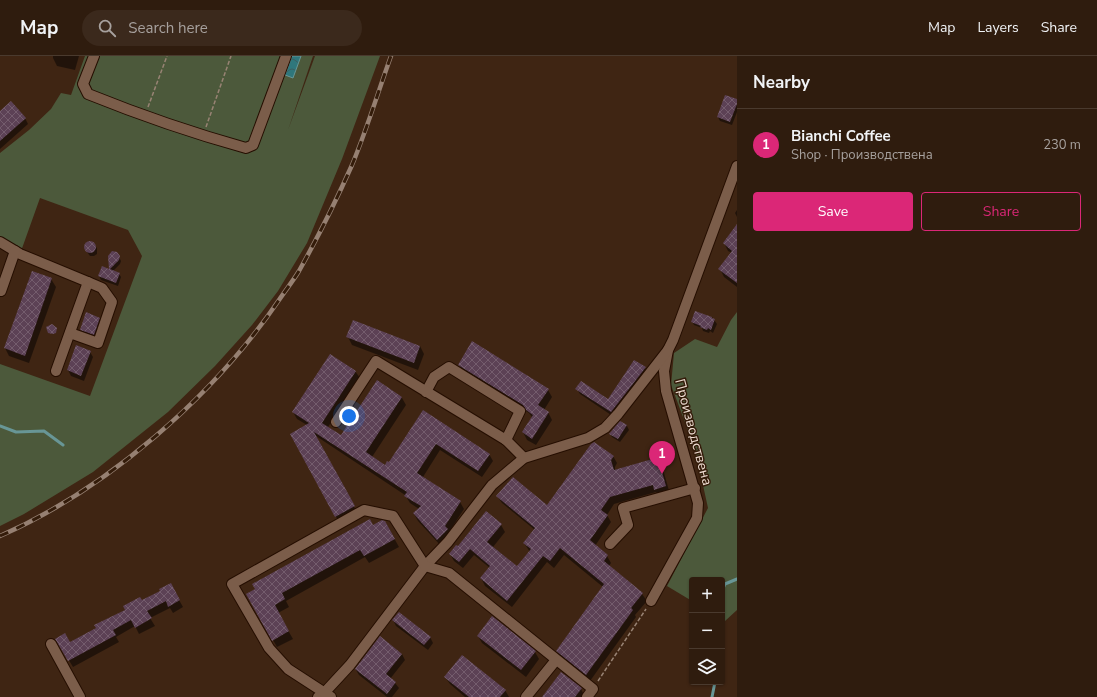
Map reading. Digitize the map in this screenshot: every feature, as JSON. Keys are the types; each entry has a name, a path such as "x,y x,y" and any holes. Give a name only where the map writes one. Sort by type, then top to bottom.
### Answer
{"street":[{"path":"94,56 83,84 88,94 202,136 246,148 253,145 286,56"},
{"name":"Производствена","path":"651,601 697,518 698,503 666,390 664,371 668,350 674,340 737,166"},
{"path":"0,242 15,251 102,288 112,302 98,343 70,333"},
{"path":"1,291 15,251"},
{"path":"56,371 88,282"},
{"path":"590,693 556,660 449,573 424,566 393,516 364,510 232,584 269,648 288,668 325,695 350,665 424,566 448,542 492,485 524,458 588,438 605,428 618,414 668,350"},
{"path":"336,422 376,361 506,440 524,458"},
{"path":"426,392 434,377 449,367 520,411 506,440"},
{"path":"610,544 628,525 622,508 694,488"},
{"path":"51,644 80,697"},
{"path":"526,697 556,660"}],"path":[{"path":"145,116 167,56"},
{"path":"202,136 231,56"},
{"path":"590,693 651,601"}],"green space":[{"path":"85,56 313,56 288,130 315,56 380,56 342,159 307,243 278,291 252,325 215,366 168,412 93,472 24,514 0,526 0,364 90,396 142,256 128,230 40,198 20,254 0,242 0,153 29,130 51,109 61,93 71,95"},
{"path":"737,312 737,610 725,621 725,577 689,577 689,599 667,586 708,508 695,449 671,385 674,353 695,339 717,347 731,320"}],"water":[{"path":"292,56 301,56 293,78 285,75"}],"building":[{"path":"725,95 737,99 737,104 730,122 717,117"},
{"path":"11,101 26,118 0,141 0,111"},
{"path":"737,224 737,283 718,269 732,251 723,243"},
{"path":"90,241 94,243 96,247 94,251 90,253 86,251 84,247 86,243"},
{"path":"112,251 117,252 120,256 119,260 110,269 120,273 116,283 98,276 102,266 109,269 108,256"},
{"path":"32,271 52,278 25,356 4,348"},
{"path":"695,311 715,319 711,330 708,328 707,330 691,322"},
{"path":"86,312 100,318 94,335 80,330"},
{"path":"353,320 420,346 414,363 346,337"},
{"path":"52,324 57,328 56,333 53,334 48,333 46,327"},
{"path":"472,341 549,389 538,405 549,412 532,439 522,432 533,415 526,410 523,405 458,365"},
{"path":"76,345 91,351 81,376 67,370"},
{"path":"330,354 356,371 322,423 341,435 377,380 402,397 366,452 385,465 387,461 389,462 423,410 490,454 478,471 436,444 417,473 461,501 445,526 448,529 437,540 413,513 421,506 404,496 407,492 314,432 355,506 335,517 290,434 309,423 292,412"},
{"path":"634,360 646,367 611,412 575,389 581,381 608,399"},
{"path":"620,421 627,425 618,439 609,434"},
{"path":"594,442 614,456 611,460 614,470 656,458 658,466 660,465 666,486 654,490 653,485 610,497 601,510 608,515 590,540 608,555 604,561 643,593 631,608 633,610 586,675 556,651 604,584 560,548 550,561 543,556 507,601 480,578 490,566 470,549 459,562 449,554 456,545 458,546 486,511 502,524 487,542 517,566 531,549 523,543 535,528 496,496 513,477 547,505 591,444"},
{"path":"370,519 373,525 382,520 385,521 395,539 364,556 360,550 282,593 285,599 275,605 289,631 272,641 246,594 255,589 252,584"},
{"path":"171,583 180,600 168,607 166,601 147,611 152,618 135,628 131,620 113,630 116,635 68,661 55,639 65,633 70,642 96,628 94,625 125,610 123,606 140,597 142,600 160,591 159,589"},
{"path":"399,612 431,637 424,645 392,620"},
{"path":"492,616 536,651 521,670 477,636"},
{"path":"380,636 402,654 386,674 396,682 387,694 355,669"},
{"path":"462,655 506,690 500,697 469,697 444,677"},
{"path":"561,672 582,688 575,697 542,697"}],"waterway":[{"path":"0,426 16,432 44,431 63,445"},
{"path":"725,584 737,579"},
{"path":"712,697 714,685"}],"railway":[{"path":"0,536 40,516 79,493 118,466 155,437 190,405 223,371 252,336 297,275 327,219 352,165 368,124 391,56"}],"place":[{"name":"Bianchi Coffee","path":"662,474"}]}
